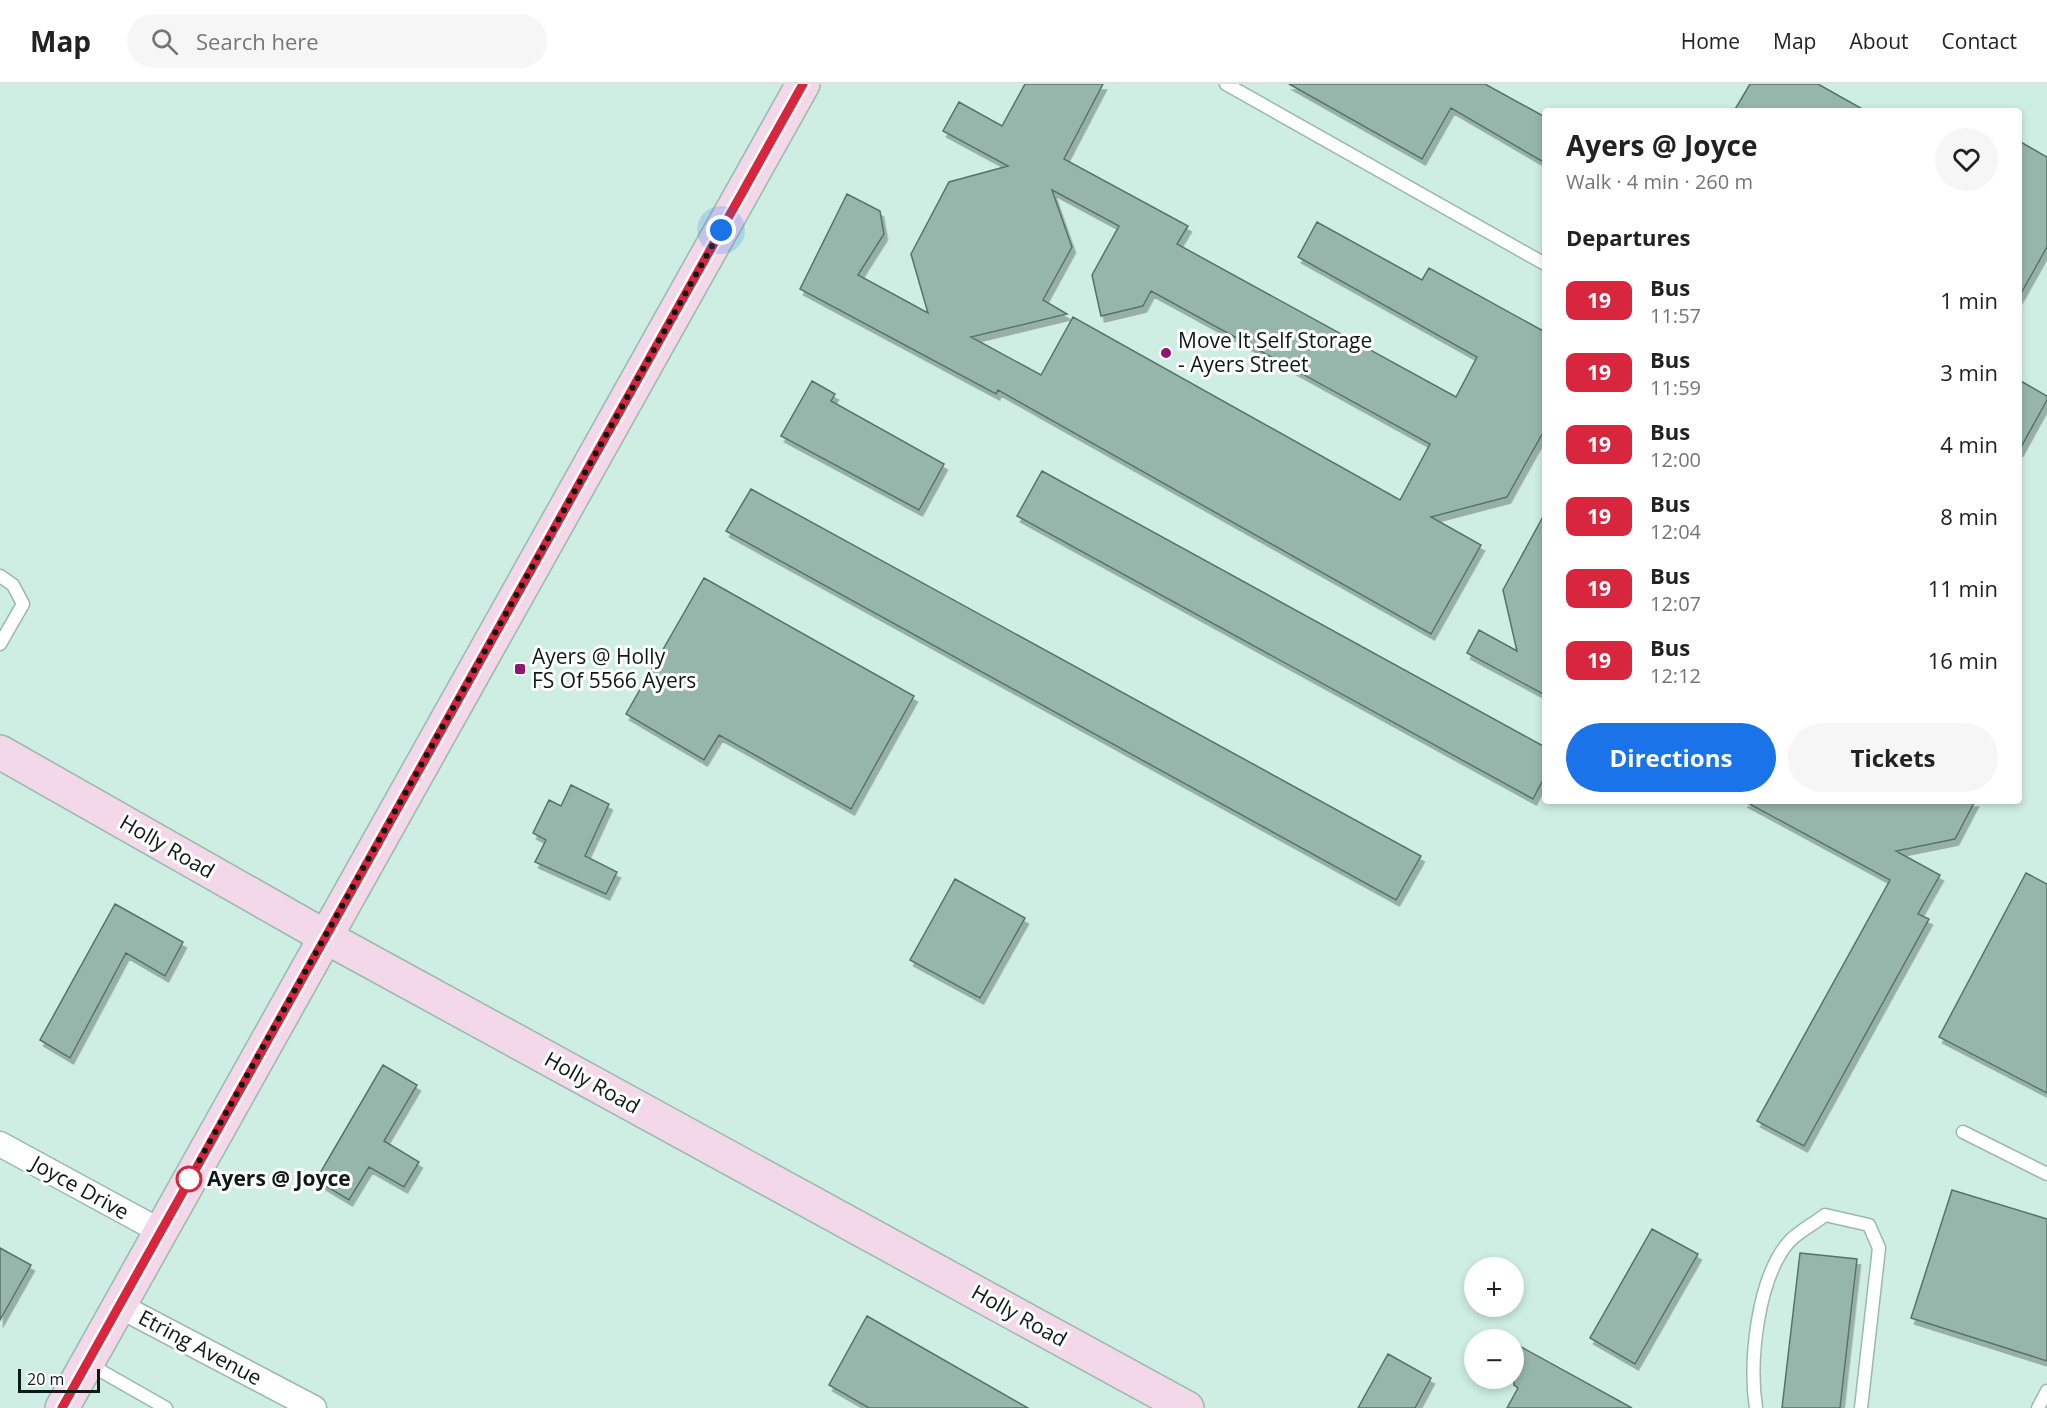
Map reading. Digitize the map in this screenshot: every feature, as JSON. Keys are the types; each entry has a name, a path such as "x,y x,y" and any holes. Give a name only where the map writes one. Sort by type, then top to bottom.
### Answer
{"main road":[{"path":"62,1408 324,936 803,84"},
{"name":"Holly Road","path":"0,752 324,936 1187,1408"}],"street":[{"name":"Joyce Drive","path":"0,1144 160,1232"},
{"name":"Etring Avenue","path":"118,1305 298,1404"}],"lane":[{"path":"1226,84 1542,262"},
{"path":"0,576 13,585 23,604 0,644"},
{"path":"1963,1132 2047,1174"},
{"path":"1756,1408 1754,1339 1767,1283 1788,1243 1825,1215 1869,1225 1878,1248 1861,1408"},
{"path":"86,1363 166,1408"},
{"path":"2038,1408 2047,1391"}],"building":[{"path":"1025,84 1103,84 1064,159 1188,226 1177,244 1456,397 1477,357 1298,257 1317,222 1422,280 1429,268 1542,330 1542,434 1507,497 1431,517 1481,545 1431,634 998,390 996,394 800,289 847,194 880,211 884,234 858,275 928,313 911,254 949,182 1008,166 943,131 959,102 1002,126","holes":["1052,190 1119,226 1092,275 1101,316 1143,306 1151,291 1430,444 1400,500 1073,317 1041,375 971,337 1067,314 1043,300 1072,247"]},
{"path":"1289,84 1485,84 1542,115 1542,161 1451,108 1422,159"},
{"path":"1750,84 1818,84 1861,108 1736,108"},
{"path":"2022,143 2047,157 2047,247 2022,292"},
{"path":"812,381 835,394 831,401 944,464 919,510 781,436"},
{"path":"2022,382 2047,396 2047,400 2022,446"},
{"path":"1042,471 1542,745 1542,782 1533,799 1017,516"},
{"path":"751,489 1421,856 1396,900 726,531"},
{"path":"1542,518 1542,693 1467,653 1479,630 1517,651 1503,590"},
{"path":"704,578 914,696 851,809 719,735 704,760 626,714"},
{"path":"571,785 609,804 585,856 617,872 606,894 535,862 546,840 533,833 549,800 561,806"},
{"path":"1750,804 1973,804 1955,839 1896,851 1940,875 1918,914 1929,919 1804,1146 1757,1121 1890,880"},
{"path":"2026,873 2047,884 2047,1093 1939,1037"},
{"path":"955,879 1025,918 980,998 910,960"},
{"path":"115,904 183,942 165,976 126,953 70,1058 40,1040"},
{"path":"383,1065 417,1085 384,1141 419,1162 404,1187 369,1167 349,1200 316,1180"},
{"path":"1952,1190 2047,1219 2047,1361 1911,1318"},
{"path":"1652,1229 1698,1254 1635,1364 1590,1338"},
{"path":"0,1248 31,1265 0,1320"},
{"path":"1800,1253 1857,1259 1840,1408 1782,1408"},
{"path":"867,1316 1028,1408 869,1408 829,1385"},
{"path":"1524,1349 1632,1408 1507,1408 1517,1389 1524,1389"},
{"path":"1388,1354 1431,1378 1415,1408 1358,1408"}],"bus line":[{"name":"19","path":"62,1408 324,936 803,84"}],"place":[{"name":"Move It Self Storage - Ayers Street","path":"1166,353"},
{"name":"Ayers @ Holly FS Of 5566 Ayers","path":"520,669"},
{"name":"Ayers @ Joyce","path":"189,1179"}],"route":[{"path":"189,1179 721,230"}]}
